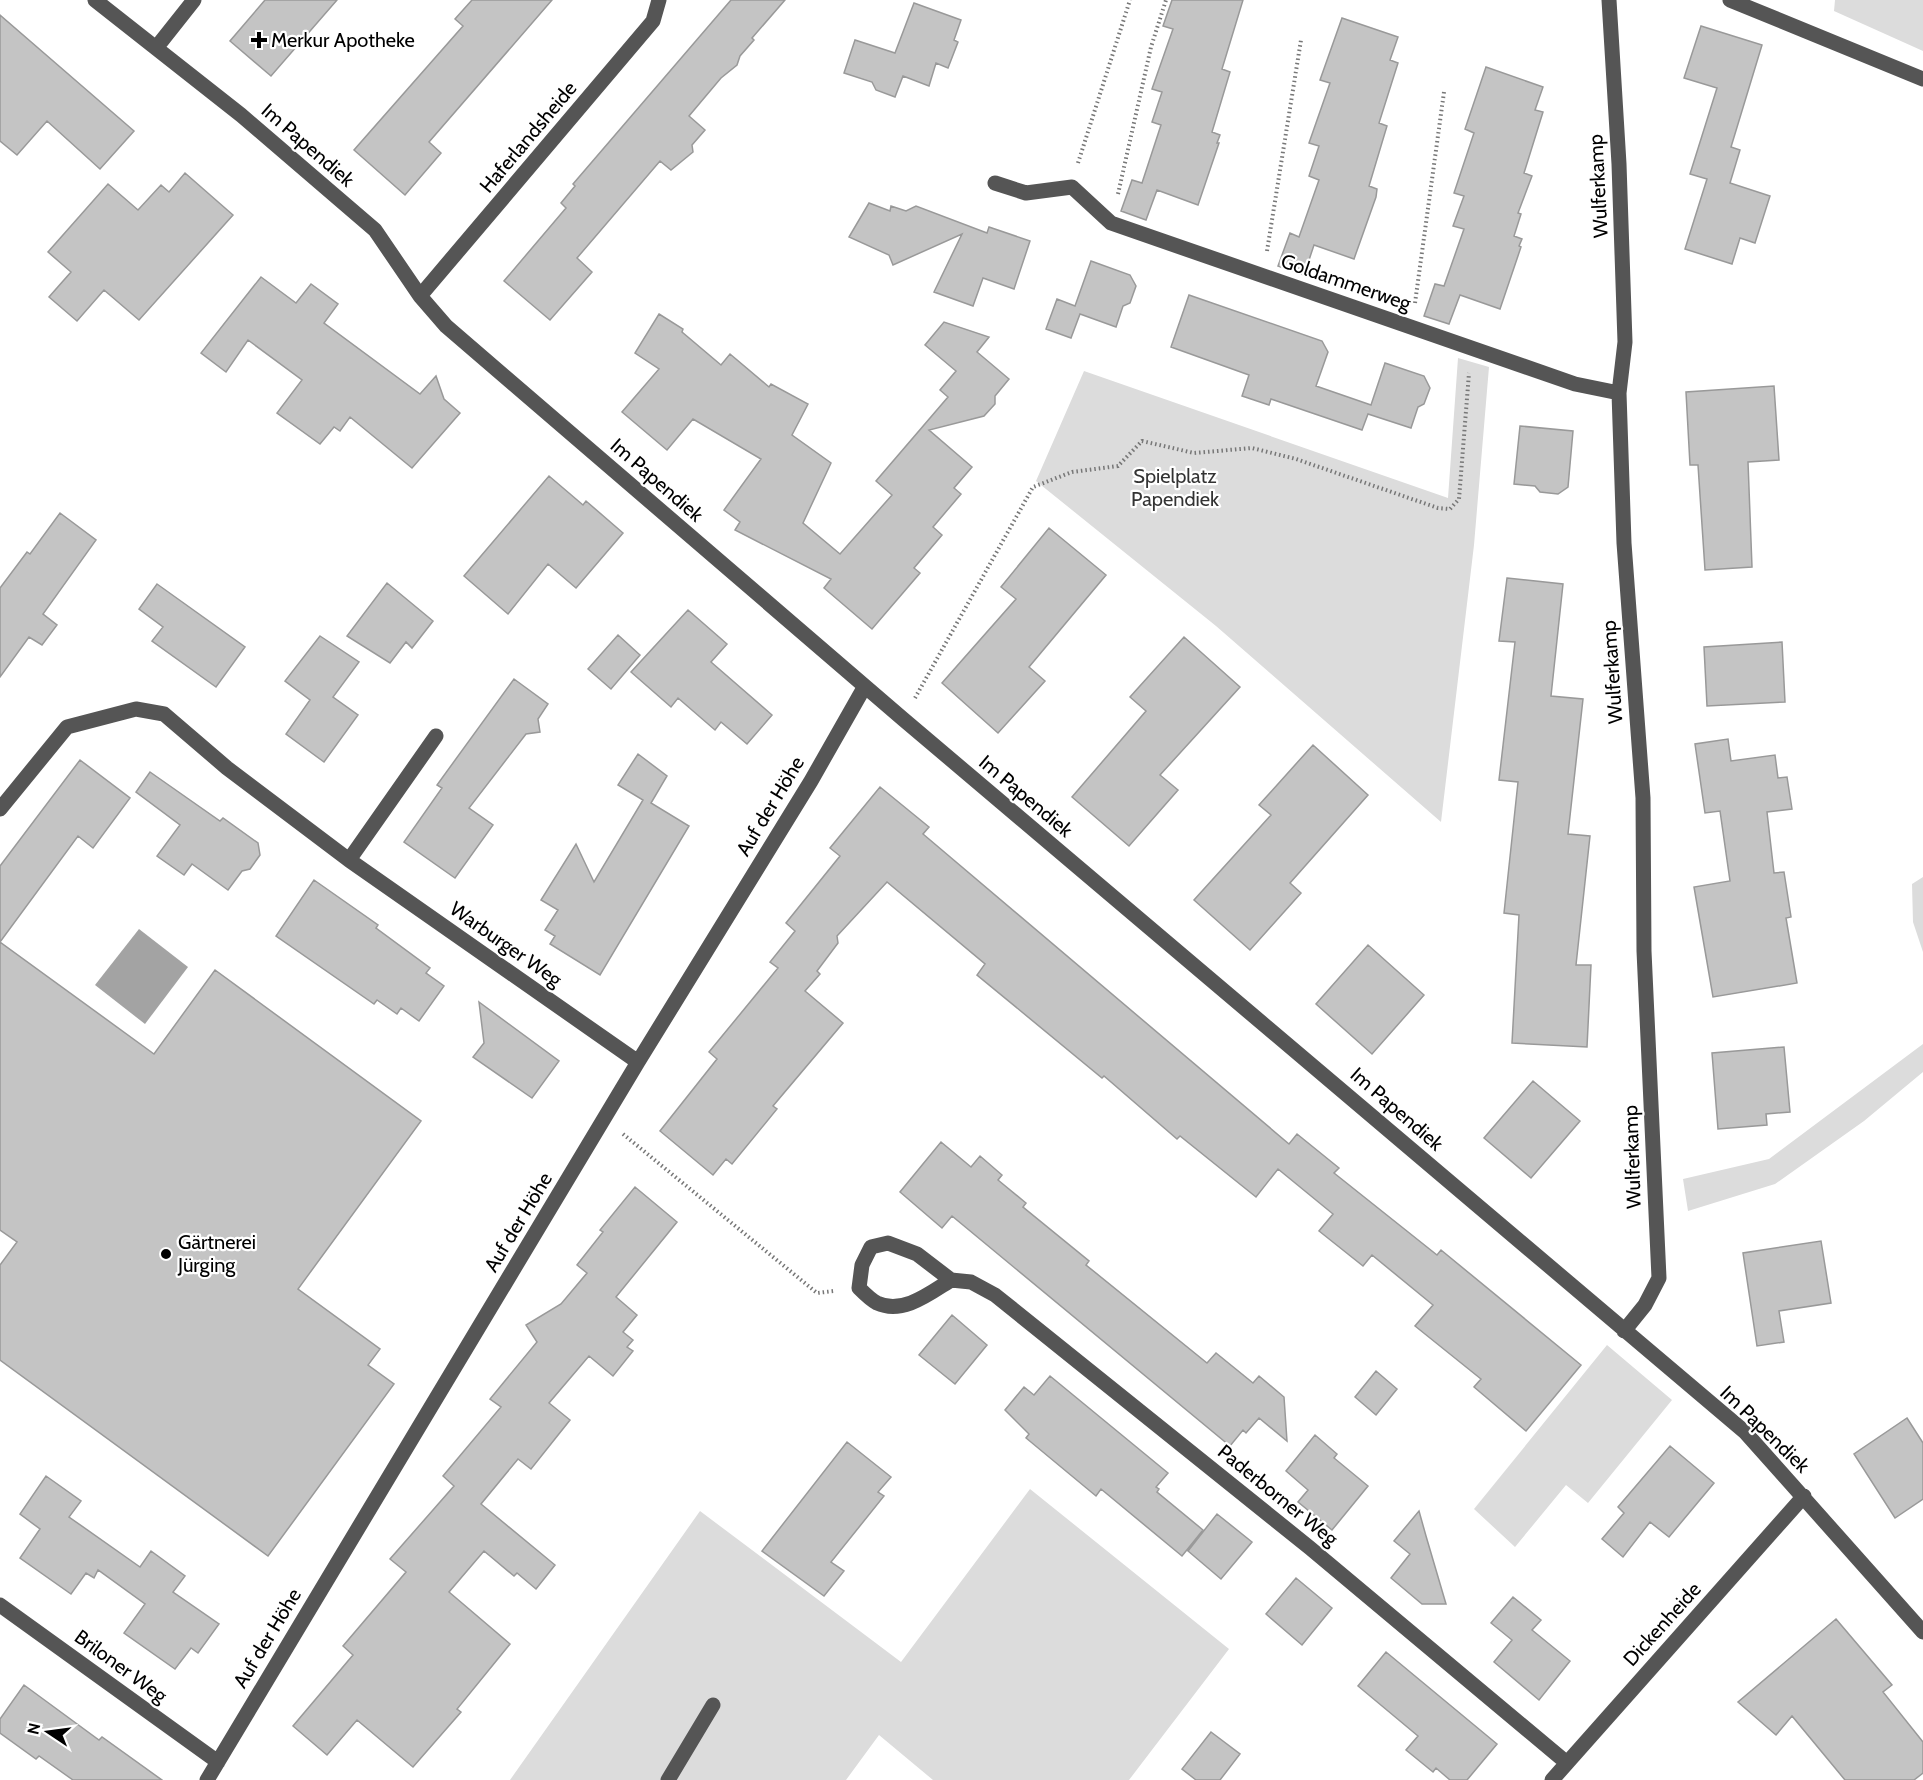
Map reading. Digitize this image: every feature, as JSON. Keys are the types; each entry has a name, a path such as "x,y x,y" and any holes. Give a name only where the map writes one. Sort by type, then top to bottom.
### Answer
{"street":[{"name":"Im Papendiek","path":"95,0 241,115 375,230 420,296 446,326 903,719 1745,1432 1923,1632"},
{"path":"156,48 194,0"},
{"name":"Haferlandsheide","path":"420,296 652,21 659,0"},
{"name":"Wulferkamp","path":"1609,0 1619,164 1624,330 1619,393 1624,543 1643,798 1644,951 1659,1278 1645,1305 1624,1331"},
{"path":"1730,0 1923,79"},
{"path":"995,183 1026,193 1072,187"},
{"name":"Goldammerweg","path":"1072,187 1111,223 1575,384 1619,393"},
{"name":"Auf der Höhe","path":"207,1780 638,1062 811,781 865,686"},
{"name":"Warburger Weg","path":"0,809 67,727 136,709 164,714 227,768 349,860 638,1062"},
{"path":"349,860 436,736"},
{"name":"Paderborner Weg","path":"859,1288 862,1265 871,1247 888,1243 917,1254 951,1280 971,1282 995,1295 1310,1548 1567,1762"},
{"path":"859,1288 877,1303 898,1307 920,1299 951,1280"},
{"name":"Dickenheide","path":"1552,1780 1804,1496"},
{"name":"Briloner Weg","path":"0,1605 218,1762"},
{"path":"668,1780 713,1704"}],"path":[{"path":"1072,187 1083,144 1130,0"},
{"path":"1111,223 1151,47 1166,0"},
{"path":"1264,276 1301,40"},
{"path":"1412,327 1444,92"},
{"path":"903,719 1033,487 1072,472 1118,466 1142,441 1194,453 1252,448 1296,459 1438,508 1450,509 1459,499 1471,348"},
{"path":"604,1120 817,1293 859,1288"}],"green space":[{"path":"1835,0 1923,0 1923,51 1834,11"},
{"name":"Spielplatz Papendiek","path":"1458,358 1489,367 1474,545 1441,822 1216,626 1036,481 1084,371 1448,498"},
{"path":"1923,877 1923,952 1913,922 1912,884"},
{"path":"1923,1044 1923,1072 1864,1121 1775,1184 1688,1211 1683,1179 1769,1159"},
{"path":"1607,1345 1672,1400 1588,1503 1566,1485 1515,1547 1474,1509"},
{"path":"1030,1489 1229,1649 1129,1780 933,1780 879,1735 846,1780 510,1780 700,1511 901,1662"}],"shaded area":[{"path":"139,929 188,967 145,1024 95,985"}],"building":[{"path":"265,0 337,0 271,76 230,41"},
{"path":"472,0 552,0 429,142 441,153 405,195 354,150 463,26 455,19"},
{"path":"731,0 785,0 752,38 754,40 740,56 737,65 721,78 689,116 705,130 692,145 693,152 671,170 660,161 577,258 592,272 550,320 504,281 566,208 561,203 575,186 573,184"},
{"path":"1172,0 1243,0 1222,69 1230,72 1212,132 1220,135 1217,143 1219,143 1198,205 1157,190 1146,220 1121,211 1132,180 1142,183 1161,125 1152,122 1162,92 1152,89 1173,29 1163,26"},
{"path":"914,3 961,20 954,40 958,42 948,68 936,63 929,86 903,76 895,97 876,90 872,82 844,73 855,40 895,53"},
{"path":"0,15 134,131 100,169 47,121 17,155 0,141"},
{"path":"1342,18 1398,37 1390,60 1398,63 1379,123 1387,126 1369,186 1377,189 1376,197 1354,259 1314,245 1304,275 1278,266 1290,233 1299,237 1319,180 1309,176 1319,146 1309,143 1330,83 1320,80"},
{"path":"1701,26 1762,45 1731,147 1740,150 1730,183 1770,196 1755,243 1740,238 1732,264 1685,249 1707,179 1690,174 1717,88 1684,78"},
{"path":"1486,67 1543,87 1535,110 1543,112 1524,173 1532,176 1518,213 1521,214 1514,236 1522,239 1519,246 1521,247 1500,309 1460,295 1449,324 1424,316 1435,284 1444,286 1464,229 1453,226 1464,196 1454,193 1474,133 1465,129"},
{"path":"185,173 233,215 139,320 104,290 77,321 49,297 71,272 48,252 108,184 138,210 161,185 169,192"},
{"path":"869,203 890,211 891,206 906,211 916,206 987,233 989,227 1030,241 1014,289 983,278 973,306 934,292 962,234 893,265 889,255 849,237"},
{"path":"1091,261 1130,275 1136,286 1130,303 1123,306 1116,327 1080,314 1071,338 1046,329 1057,299 1075,306"},
{"path":"261,277 296,303 311,284 338,304 324,323 420,394 436,376 444,399 460,413 412,468 350,417 340,431 334,427 320,444 277,413 302,380 248,340 226,372 201,353"},
{"path":"1189,295 1322,341 1328,352 1316,386 1371,405 1385,363 1424,376 1430,388 1424,404 1418,407 1411,428 1368,414 1362,430 1271,399 1269,405 1242,396 1249,375 1171,347"},
{"path":"659,314 683,329 682,332 721,365 730,354 769,387 771,384 808,404 792,435 831,463 803,523 840,554 892,495 876,481 948,397 940,390 956,371 925,345 944,322 989,337 977,352 1009,379 995,396 995,404 984,416 929,430 972,467 954,488 961,494 933,527 942,535 914,568 920,573 872,629 824,588 831,579 735,530 740,522 724,510 761,459 693,419 667,450 622,412 659,369 635,353"},
{"path":"1774,386 1779,460 1748,462 1752,567 1705,570 1698,465 1690,465 1686,392"},
{"path":"1520,426 1573,431 1568,487 1558,494 1540,492 1535,486 1514,484"},
{"path":"549,476 583,505 586,501 623,533 576,588 548,564 508,614 464,576"},
{"path":"60,513 96,540 43,614 57,625 42,645 29,637 0,677 0,588 27,552 30,554"},
{"path":"1049,528 1106,575 1029,667 1045,681 998,733 942,683 1016,599 1001,587"},
{"path":"1507,578 1563,584 1551,696 1583,699 1568,834 1590,836 1576,965 1591,965 1587,1047 1512,1043 1519,915 1504,913 1518,782 1499,780 1515,642 1499,641"},
{"path":"387,583 433,621 412,648 406,642 390,663 347,636"},
{"path":"157,584 245,647 216,687 152,641 163,627 139,609"},
{"path":"688,610 727,644 711,662 772,715 747,744 721,722 715,730 678,698 671,707 631,672"},
{"path":"618,635 640,655 611,689 588,669"},
{"path":"320,636 359,662 333,697 358,715 324,762 286,734 310,700 285,681"},
{"path":"1184,637 1240,687 1160,775 1178,790 1129,846 1072,797 1146,711 1130,697"},
{"path":"1782,642 1785,702 1707,706 1704,647"},
{"path":"514,679 548,704 538,719 540,732 526,734 469,808 493,825 455,878 404,842 442,788 437,785"},
{"path":"1728,739 1731,761 1775,755 1778,778 1787,777 1792,809 1767,812 1774,873 1784,872 1791,917 1786,918 1797,983 1713,997 1694,887 1730,881 1720,811 1705,813 1695,744"},
{"path":"1313,745 1368,795 1290,883 1301,893 1250,950 1194,900 1271,815 1259,805"},
{"path":"638,754 667,776 651,803 689,826 600,975 550,944 555,936 545,930 558,910 541,900 576,844 594,882 643,800 618,785"},
{"path":"80,760 130,798 93,848 78,836 0,942 0,866"},
{"path":"150,772 220,821 223,818 258,843 260,855 250,869 242,871 228,890 192,864 184,875 157,856 180,825 136,792"},
{"path":"880,787 929,827 923,834 1289,1144 1297,1134 1339,1168 1334,1173 1437,1255 1441,1250 1581,1365 1526,1431 1474,1387 1481,1379 1415,1326 1433,1305 1372,1255 1363,1266 1319,1231 1333,1214 1278,1169 1256,1197 1180,1136 1177,1139 1104,1076 1102,1078 977,975 985,964 887,882 837,936 838,943 817,971 820,974 805,991 843,1023 773,1106 777,1109 732,1164 726,1159 713,1175 660,1131 717,1059 709,1052 778,968 770,962 795,931 786,923 840,856 830,848"},
{"path":"314,880 378,925 376,928 430,968 426,973 444,986 419,1021 401,1008 397,1014 377,1000 374,1004 276,936"},
{"name":"Gärtnerei Jürging","path":"0,942 154,1054 215,970 421,1121 298,1289 380,1349 368,1365 394,1384 268,1556 0,1360 0,1265 17,1242 0,1230"},
{"path":"1368,945 1424,995 1372,1054 1316,1004"},
{"path":"479,1002 559,1061 532,1098 473,1057 484,1043"},
{"path":"1784,1047 1790,1112 1766,1114 1767,1125 1718,1129 1712,1053"},
{"path":"1533,1081 1580,1121 1531,1178 1484,1138"},
{"path":"941,1142 971,1167 980,1156 1002,1175 998,1180 1026,1203 1023,1207 1089,1261 1086,1265 1207,1363 1216,1353 1253,1383 1259,1376 1284,1397 1287,1441 1259,1418 1246,1433 1243,1430 1230,1446 952,1216 942,1228 900,1192"},
{"path":"635,1187 677,1222 616,1297 637,1315 623,1332 633,1340 627,1347 633,1351 613,1376 589,1356 549,1403 570,1420 531,1469 518,1459 481,1504 555,1565 536,1589 517,1573 514,1576 484,1551 449,1592 510,1644 457,1709 461,1712 413,1767 357,1720 327,1755 293,1726 353,1655 343,1646 406,1572 390,1559 454,1486 443,1476 501,1407 490,1399 537,1342 526,1325 561,1304 587,1273 577,1265 603,1232 600,1230"},
{"path":"1821,1241 1831,1303 1779,1311 1784,1342 1757,1346 1743,1253"},
{"path":"952,1315 987,1345 955,1384 919,1355"},
{"path":"1376,1371 1397,1389 1376,1415 1355,1397"},
{"path":"1050,1376 1168,1473 1156,1487 1159,1489 1157,1492 1203,1530 1182,1556 1101,1489 1096,1496 1026,1438 1029,1434 1005,1410 1024,1387 1034,1395"},
{"path":"1907,1418 1923,1443 1923,1499 1895,1518 1854,1454"},
{"path":"1315,1435 1337,1454 1334,1458 1368,1486 1332,1530 1298,1502 1308,1490 1286,1471"},
{"path":"847,1442 891,1477 878,1492 884,1496 831,1562 844,1571 824,1596 762,1551"},
{"path":"1670,1446 1714,1483 1669,1537 1650,1522 1623,1557 1602,1539 1624,1513 1618,1507"},
{"path":"46,1476 81,1501 69,1517 140,1567 151,1551 185,1576 173,1592 219,1624 198,1653 191,1648 175,1669 124,1633 145,1604 98,1570 94,1578 86,1573 71,1594 20,1558 40,1529 20,1514"},
{"path":"1419,1511 1446,1604 1422,1604 1391,1578 1410,1554 1394,1541"},
{"path":"1217,1514 1252,1542 1221,1579 1188,1551"},
{"path":"1296,1578 1332,1608 1302,1645 1266,1614"},
{"path":"1513,1597 1541,1620 1532,1630 1570,1661 1539,1700 1494,1662 1512,1640 1491,1623"},
{"path":"1836,1619 1892,1685 1883,1692 1923,1742 1923,1773 1914,1780 1845,1780 1792,1716 1776,1735 1738,1702"},
{"path":"1386,1652 1497,1744 1467,1780 1450,1780 1436,1768 1433,1772 1406,1750 1418,1736 1358,1686"},
{"path":"24,1685 99,1740 102,1737 162,1780 73,1780 39,1756 36,1759 0,1733 0,1719"},
{"path":"1211,1732 1240,1754 1220,1780 1196,1780 1182,1769"}],"place":[{"name":"Merkur Apotheke","path":"259,40"},
{"name":"Gärtnerei Jürging","path":"166,1254"}]}
